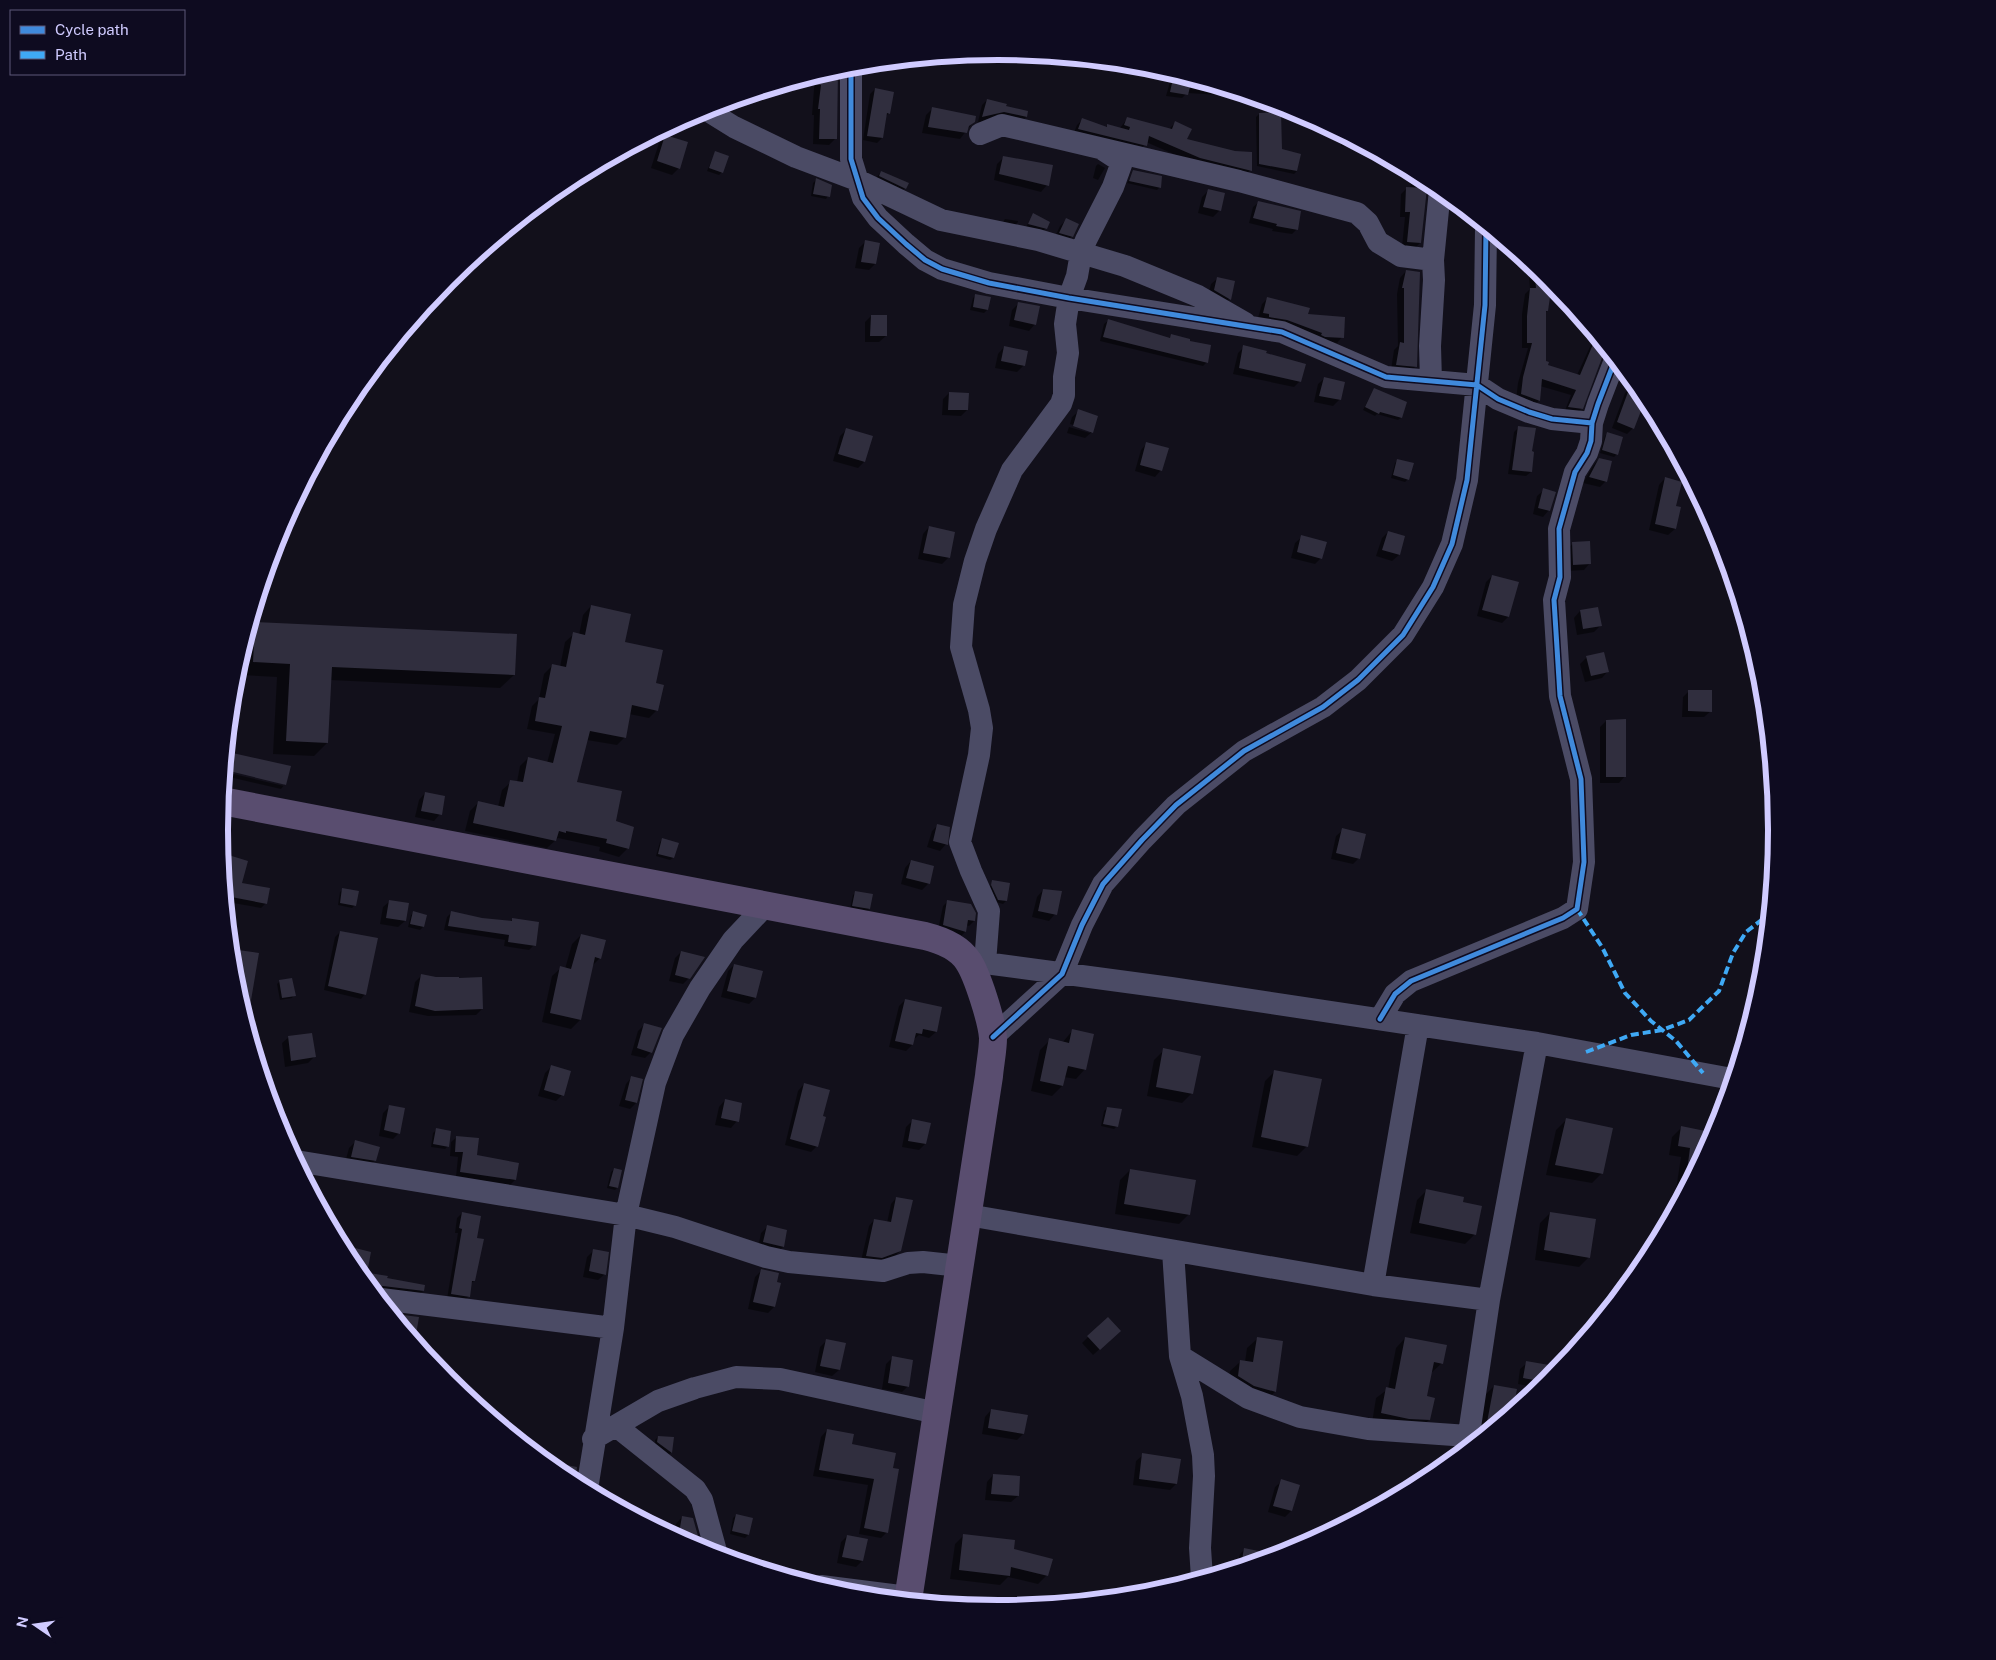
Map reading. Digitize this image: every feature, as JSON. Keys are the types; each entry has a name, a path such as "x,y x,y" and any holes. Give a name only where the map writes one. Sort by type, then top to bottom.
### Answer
{"main road":[{"path":"229,802 926,936 942,940 977,962 993,1037 989,1076 909,1594"}],"street":[{"path":"851,75 851,158 863,198 878,218 925,260 942,269 989,283 1069,298 1257,330 1282,332 1386,377 1477,385 1498,399 1528,412 1552,419 1592,423"},
{"path":"714,115 734,127 796,157 857,180 941,220 1038,240 1125,266 1198,296 1257,330"},
{"path":"980,134 1002,125 1239,181 1357,213 1368,222 1378,242 1393,252 1401,256 1433,260"},
{"path":"1102,149 1122,162 1113,187 1086,240 1069,298 1065,324 1068,353 1064,377 1064,395 1061,404 1012,470 986,529 975,561 964,605 961,647 979,710 982,728 979,754 960,842 989,911 977,962 1537,1043 1727,1078"},
{"path":"1431,381 1430,346 1434,280 1433,260 1439,199"},
{"path":"993,1037 1062,974 1082,925 1104,884 1142,840 1176,806 1244,751 1323,707 1358,680 1403,635 1434,586 1452,544 1467,480 1484,305 1486,234"},
{"path":"1380,1019 1395,994 1411,981 1546,925 1577,909 1584,862 1581,779 1560,696 1554,600 1560,582 1559,529 1575,472 1587,453 1591,441 1592,423 1613,366"},
{"path":"588,1481 613,1328 626,1215 655,1083 672,1035 700,988 733,940 765,906"},
{"path":"1373,1285 1418,1025"},
{"path":"1468,1440 1489,1300 1537,1043"},
{"path":"303,1162 626,1215 675,1226 766,1257 789,1262 883,1271 908,1263 924,1262 960,1266"},
{"path":"968,1215 1373,1285 1489,1300"},
{"path":"1173,1251 1180,1356 1192,1396 1203,1455 1204,1476 1200,1548 1202,1573"},
{"path":"389,1301 613,1328"},
{"path":"1180,1356 1248,1398 1300,1416 1368,1429 1466,1442"},
{"path":"594,1439 658,1401 695,1388 736,1377 780,1380 937,1413"},
{"path":"616,1426 695,1489 702,1500 714,1545"}],"building":[{"path":"838,77 837,139 819,139 820,109 818,109 821,85 808,84"},
{"path":"1173,81 1191,85 1188,95 1170,92"},
{"path":"875,88 894,92 890,114 887,113 883,138 867,136"},
{"path":"987,99 1028,111 1027,117 1004,112 982,117"},
{"path":"932,107 976,116 975,122 969,126 967,133 928,127"},
{"path":"1275,112 1281,114 1282,149 1301,154 1297,171 1259,164 1259,113"},
{"path":"1127,117 1172,129 1175,121 1192,129 1187,139 1235,151 1252,152 1252,171 1200,158 1149,136 1147,146 1078,129 1082,118 1107,127 1107,124 1129,130 1130,127 1124,125"},
{"path":"665,136 688,142 680,169 657,161"},
{"path":"715,151 729,156 723,173 709,168"},
{"path":"1003,156 1053,165 1049,186 999,174"},
{"path":"1133,170 1162,176 1161,188 1129,181"},
{"path":"881,171 909,183 906,189 879,176"},
{"path":"816,178 832,185 830,197 813,194"},
{"path":"1406,187 1422,188 1427,191 1421,243 1407,242 1410,212 1405,212"},
{"path":"1208,189 1225,193 1221,211 1203,207"},
{"path":"1258,201 1301,211 1298,230 1276,226 1277,224 1253,218"},
{"path":"1033,213 1050,222 1047,229 1028,224"},
{"path":"1066,218 1079,224 1073,237 1059,233"},
{"path":"865,240 880,243 876,264 861,262"},
{"path":"1406,270 1420,272 1417,367 1396,365 1400,342 1404,343 1404,288 1402,288"},
{"path":"1217,277 1235,281 1231,300 1214,290"},
{"path":"1535,279 1550,295 1548,311 1546,311 1546,361 1549,362 1548,365 1580,375 1594,342 1604,354 1583,409 1568,407 1576,390 1542,379 1540,401 1521,394 1523,377 1532,343 1527,343 1530,288 1536,288"},
{"path":"975,294 991,297 988,310 973,307"},
{"path":"1267,297 1310,308 1308,314 1345,317 1344,338 1325,337 1321,335 1322,333 1287,320 1269,317 1269,314 1263,313"},
{"path":"1018,302 1040,306 1036,325 1014,320"},
{"path":"871,315 887,315 887,336 870,336"},
{"path":"1108,319 1170,338 1171,334 1190,339 1190,341 1211,345 1208,363 1103,337"},
{"path":"1243,345 1306,364 1301,382 1239,368"},
{"path":"1004,346 1028,351 1025,366 1001,361"},
{"path":"1324,377 1345,382 1341,400 1319,396"},
{"path":"1374,388 1407,402 1402,418 1380,412 1379,414 1365,407"},
{"path":"1629,389 1642,408 1634,429 1617,422"},
{"path":"949,392 969,393 968,410 948,410"},
{"path":"1078,409 1098,416 1093,433 1073,426"},
{"path":"1518,426 1536,428 1532,451 1534,452 1532,472 1512,470"},
{"path":"846,428 873,436 865,462 838,454"},
{"path":"1607,432 1623,437 1618,455 1602,450"},
{"path":"1146,442 1169,448 1162,471 1140,465"},
{"path":"1599,458 1612,461 1607,482 1589,477"},
{"path":"1397,459 1414,463 1409,480 1393,475"},
{"path":"1665,477 1682,482 1676,506 1681,507 1676,529 1655,524"},
{"path":"1543,488 1556,492 1550,511 1538,508"},
{"path":"929,526 955,532 950,558 923,553"},
{"path":"1388,531 1405,536 1400,555 1382,550"},
{"path":"1301,535 1327,542 1322,559 1297,552"},
{"path":"1590,541 1591,564 1573,565 1572,542"},
{"path":"1492,575 1519,582 1509,617 1482,610"},
{"path":"591,605 631,614 625,642 663,650 656,683 664,685 658,711 632,705 626,738 590,731 577,782 622,791 616,821 634,827 629,849 606,843 607,839 566,831 566,833 559,831 556,841 473,823 478,801 504,807 510,780 523,782 528,757 553,763 562,726 535,721 539,697 545,698 552,664 566,667 573,632 585,635"},
{"path":"1598,607 1602,626 1583,629 1580,610"},
{"path":"257,622 517,634 515,675 332,667 328,743 286,741 290,664 253,662"},
{"path":"1604,652 1609,672 1591,676 1586,656"},
{"path":"1688,690 1712,690 1712,712 1688,711"},
{"path":"1626,719 1626,777 1606,777 1606,720"},
{"path":"233,753 291,766 286,785 231,771"},
{"path":"425,792 445,796 442,815 421,811"},
{"path":"937,824 950,827 948,845 933,841"},
{"path":"1342,828 1366,834 1360,859 1336,853"},
{"path":"662,838 679,843 674,858 658,854"},
{"path":"229,855 248,861 242,883 270,888 267,904 232,897"},
{"path":"911,860 934,866 930,884 906,878"},
{"path":"992,880 1010,883 1007,901 998,900 991,885"},
{"path":"342,888 359,891 356,906 340,903"},
{"path":"1043,889 1062,891 1057,915 1038,911"},
{"path":"855,891 873,894 870,909 852,906"},
{"path":"389,900 409,903 406,921 386,918"},
{"path":"947,900 971,904 976,913 975,921 968,920 966,932 943,925"},
{"path":"413,911 427,915 424,927 410,924"},
{"path":"451,911 482,918 512,921 512,918 539,922 536,946 508,942 509,935 448,926"},
{"path":"340,931 378,938 366,995 328,986"},
{"path":"581,934 606,940 601,959 595,957 581,1020 550,1013 560,966 571,969"},
{"path":"238,950 259,953 250,1009"},
{"path":"681,951 705,957 690,979 675,975"},
{"path":"734,964 763,971 756,998 727,991"},
{"path":"421,974 436,977 482,977 483,1009 435,1011 415,1006"},
{"path":"292,978 296,996 282,998 279,980"},
{"path":"905,999 942,1007 937,1032 923,1029 922,1034 916,1033 913,1045 895,1041"},
{"path":"644,1023 662,1028 652,1053 637,1048"},
{"path":"1072,1029 1094,1034 1086,1070 1068,1066 1063,1086 1040,1081 1049,1038 1069,1043"},
{"path":"312,1033 316,1057 291,1061 288,1036"},
{"path":"1163,1048 1201,1056 1193,1094 1156,1087"},
{"path":"551,1065 571,1071 564,1096 544,1090"},
{"path":"1274,1070 1322,1079 1308,1147 1261,1137"},
{"path":"631,1076 643,1079 637,1103 625,1100"},
{"path":"804,1083 830,1090 823,1116 826,1117 818,1147 790,1139"},
{"path":"725,1099 742,1103 739,1122 721,1118"},
{"path":"389,1105 405,1108 400,1134 384,1130"},
{"path":"1107,1107 1122,1109 1118,1127 1103,1124"},
{"path":"1566,1118 1613,1128 1603,1174 1555,1165"},
{"path":"912,1119 931,1123 926,1144 908,1141"},
{"path":"1681,1126 1706,1131 1686,1176 1690,1148 1678,1146"},
{"path":"436,1128 451,1131 449,1147 433,1144"},
{"path":"456,1136 479,1138 477,1155 519,1163 516,1180 460,1172 463,1152 455,1152"},
{"path":"355,1140 380,1147 376,1161 351,1157"},
{"path":"614,1168 622,1170 618,1188 609,1186"},
{"path":"1130,1169 1196,1180 1190,1215 1124,1204"},
{"path":"1426,1189 1464,1197 1463,1202 1482,1206 1476,1235 1419,1223"},
{"path":"896,1197 913,1200 901,1251 882,1258 866,1256 874,1219 891,1222"},
{"path":"462,1212 481,1216 477,1238 484,1239 475,1281 472,1281 470,1297 451,1294 462,1229 459,1228"},
{"path":"1550,1212 1596,1219 1590,1258 1544,1250"},
{"path":"767,1225 787,1230 784,1247 763,1242"},
{"path":"355,1248 371,1252 368,1268 365,1267 354,1252"},
{"path":"593,1249 609,1252 606,1275 589,1271"},
{"path":"761,1269 779,1273 777,1282 781,1283 775,1307 753,1302"},
{"path":"369,1273 425,1285 424,1291 383,1286 379,1287"},
{"path":"400,1315 419,1317 416,1334"},
{"path":"1108,1317 1121,1331 1100,1350 1087,1336"},
{"path":"1257,1337 1283,1341 1276,1392 1254,1386 1238,1376 1240,1360 1253,1362"},
{"path":"1405,1337 1447,1345 1443,1364 1434,1362 1427,1396 1435,1398 1430,1420 1409,1419 1381,1413 1386,1387 1395,1389"},
{"path":"826,1339 846,1343 840,1370 820,1366"},
{"path":"892,1356 913,1360 909,1387 888,1383"},
{"path":"1526,1361 1549,1365 1536,1380 1523,1378"},
{"path":"1494,1385 1517,1389 1515,1400 1486,1425"},
{"path":"991,1409 1028,1415 1024,1434 988,1428"},
{"path":"827,1429 854,1434 852,1444 896,1453 893,1468 899,1469 888,1533 864,1528 874,1479 819,1470"},
{"path":"658,1436 674,1437 672,1453 657,1442"},
{"path":"1142,1453 1181,1459 1177,1484 1139,1479"},
{"path":"562,1464 577,1467 576,1474"},
{"path":"993,1474 1020,1476 1019,1496 991,1494"},
{"path":"1281,1479 1300,1485 1292,1511 1273,1506"},
{"path":"736,1514 753,1518 749,1535 732,1531"},
{"path":"682,1516 693,1518 698,1536 688,1534 679,1531"},
{"path":"963,1534 1015,1540 1014,1549 1053,1559 1048,1576 1011,1567 1010,1576 959,1570"},
{"path":"847,1535 868,1539 863,1561 842,1557"},
{"path":"1244,1548 1264,1552 1246,1559 1242,1560"}],"marked path":[{"path":"1577,909 1602,947 1625,993 1651,1021 1676,1041 1703,1073"},
{"path":"1586,1052 1631,1035 1662,1030 1689,1020 1719,991 1733,953 1746,932 1762,920"}],"cycle path":[{"path":"851,75 851,159 863,198 878,218 906,244 925,260 942,269 989,283 1069,298 1282,332 1386,377 1477,385 1498,399 1529,412 1552,419 1592,423"},
{"path":"993,1037 1062,974 1082,925 1103,884 1176,805 1244,751 1323,707 1358,680 1403,635 1433,587 1452,544 1467,480 1485,305 1486,235"},
{"path":"1380,1019 1395,994 1411,981 1563,918 1577,909 1584,862 1581,779 1560,696 1554,600 1560,577 1559,529 1575,472 1587,453 1591,441 1592,423 1613,366"}]}
